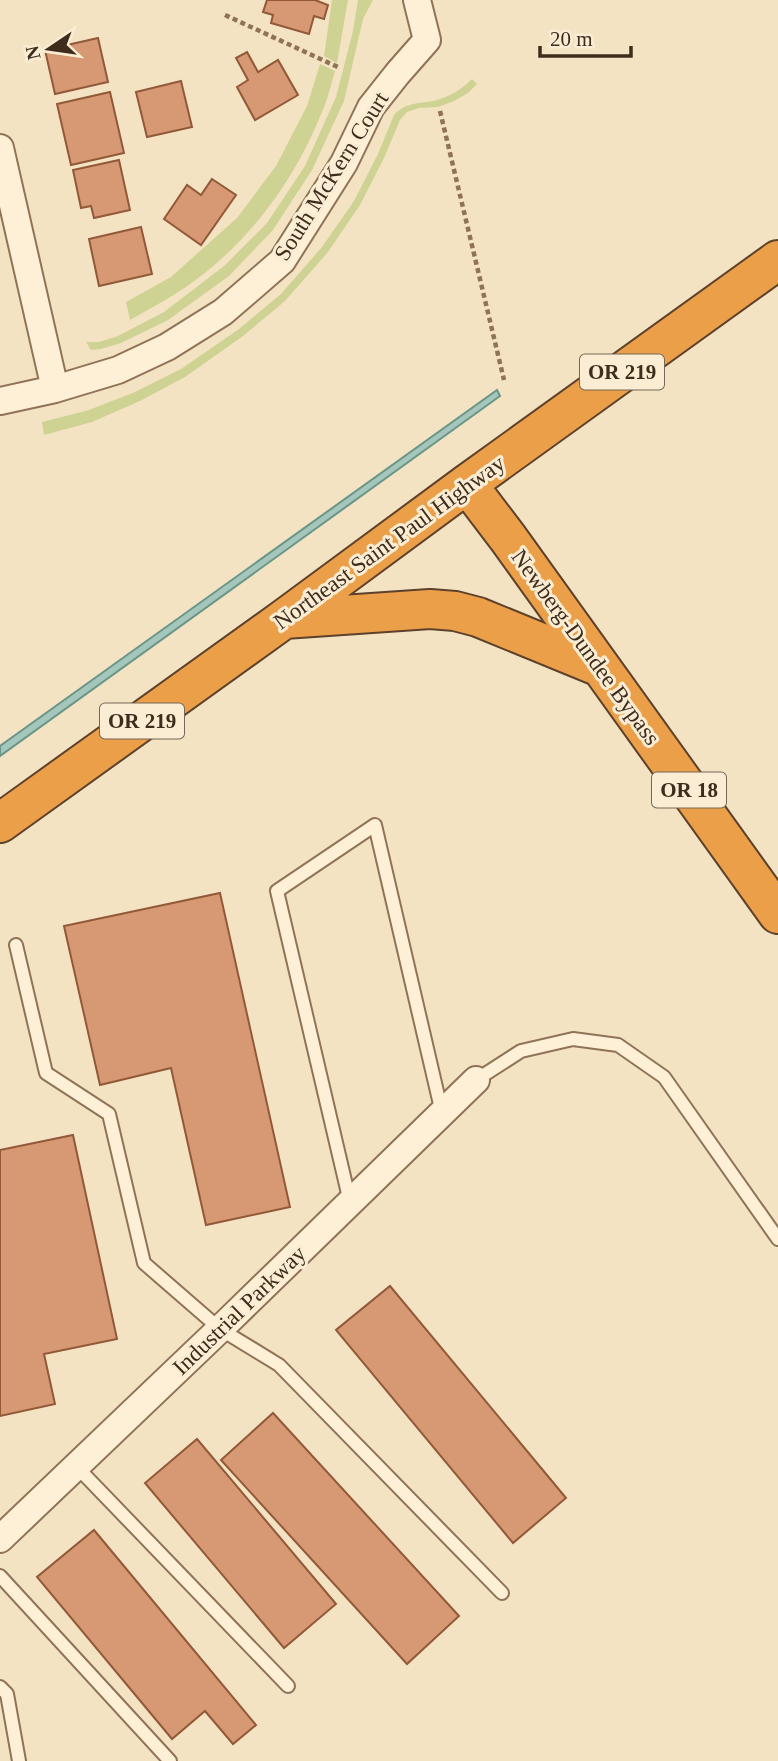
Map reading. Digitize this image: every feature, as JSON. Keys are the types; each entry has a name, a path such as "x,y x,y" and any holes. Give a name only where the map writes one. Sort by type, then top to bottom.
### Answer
{"highway":[{"name":"Northeast Saint Paul Highway","path":"0,823 778,260"},
{"name":"Newberg-Dundee Bypass","path":"467,484 778,914"},
{"path":"284,619 430,609 455,611 478,617 600,667"}],"street":[{"name":"South McKern Court","path":"0,401 55,390 118,370 167,347 223,312 282,261 344,163 371,107 427,40 417,0"},
{"path":"0,148 55,390"},
{"name":"Industrial Parkway","path":"3,1529 76,1466 476,1080"}],"lane":[{"path":"350,1203 277,891 375,824 442,1113"},
{"path":"16,945 46,1073 108,1114 144,1263 220,1329 279,1365 502,1593"},
{"path":"476,1080 522,1051 573,1039 618,1045 664,1077 778,1240"},
{"path":"76,1466 288,1686"},
{"path":"0,1576 170,1761"},
{"path":"0,1687 7,1694 19,1761"}],"path":[{"path":"225,15 340,68"},
{"path":"440,111 504,380"}],"green space":[{"path":"332,0 348,0 337,63 324,56"},
{"path":"358,0 373,0 363,19 344,101 312,170 273,230 229,276 168,320 121,343 91,350 86,342 99,342 118,336 164,312 224,266 267,223 305,166 336,97"},
{"path":"320,64 335,71 326,102 298,163 267,210 208,270 130,320 126,302 171,277 237,218 276,166 307,106"},
{"path":"472,79 477,84 454,101 438,107 407,112 400,120 360,205 328,252 285,301 243,336 185,377 140,401 92,422 44,435 42,422 89,410 135,392 181,369 239,329 281,294 322,247 354,201 394,115 409,105 447,96"}],"water":[{"path":"497,390 500,396 0,756 0,746"}],"building":[{"path":"267,0 315,0 328,5 324,19 314,16 309,34 271,23 273,15 263,12"},
{"path":"98,38 108,82 55,94 45,50"},
{"path":"247,52 258,72 278,60 298,95 255,120 237,87 248,80 236,58"},
{"path":"181,81 192,127 147,137 136,92"},
{"path":"110,92 124,153 71,165 57,104"},
{"path":"119,160 130,210 94,218 91,206 81,208 73,170"},
{"path":"212,179 236,195 201,245 164,219 187,185 201,195"},
{"path":"141,227 152,274 99,286 89,239"},
{"path":"220,893 290,1207 206,1225 171,1068 100,1085 64,926"},
{"path":"73,1135 117,1339 44,1354 55,1404 0,1416 0,1150"},
{"path":"390,1286 566,1498 513,1543 336,1330"},
{"path":"273,1413 459,1616 407,1664 221,1460"},
{"path":"197,1439 336,1604 284,1648 145,1483"},
{"path":"94,1530 256,1725 233,1744 205,1711 172,1739 37,1577"}]}
